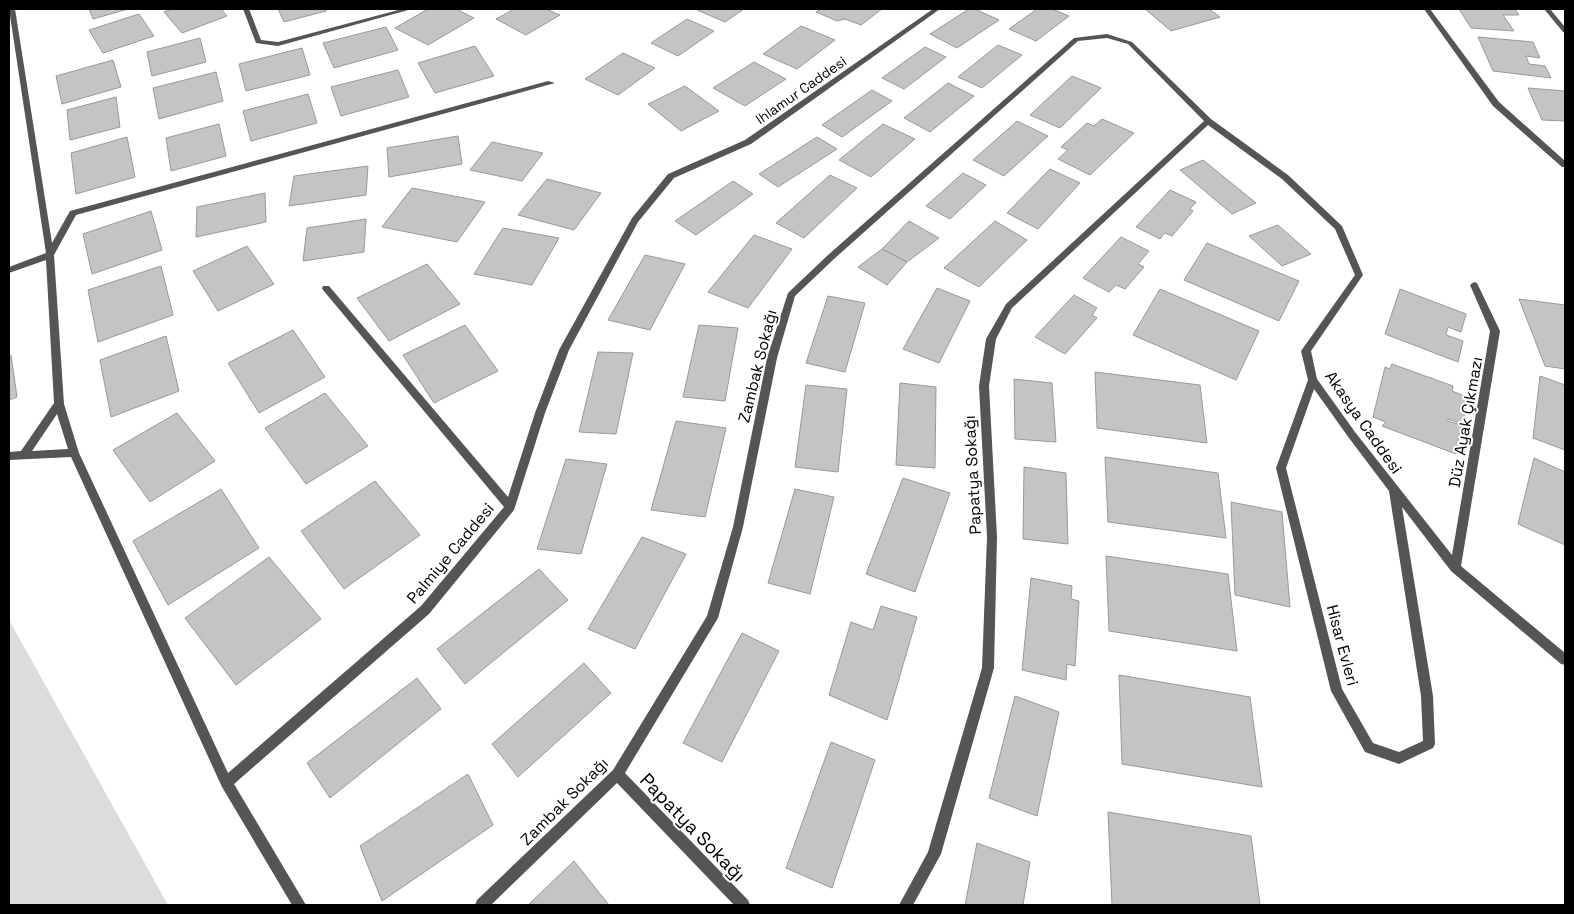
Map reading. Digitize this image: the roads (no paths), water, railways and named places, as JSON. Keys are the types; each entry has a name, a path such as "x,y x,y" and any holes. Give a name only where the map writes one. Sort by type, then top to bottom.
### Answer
{"street":[{"path":"246,9 258,42 278,44 409,9"},
{"name":"Ihlamur Caddesi","path":"671,176 748,142 937,9"},
{"path":"1427,9 1496,104 1565,165"},
{"path":"1547,9 1565,31"},
{"path":"12,13 50,255 59,404 74,454 226,784 299,905"},
{"name":"Zambak Sokağı","path":"482,905 617,774 712,618 738,526 772,358 791,295 1076,38 1107,36 1130,43 1208,121"},
{"path":"9,270 50,255 73,213 551,83"},
{"name":"Akasya Caddesi","path":"1208,121 1285,177 1339,228 1359,275 1306,351 1313,380 1393,489 1455,568 1565,660"},
{"name":"Papatya Sokağı","path":"906,905 934,854 988,668 992,537 984,386 990,339 1009,306 1208,121"},
{"path":"1556,158 1565,156"},
{"name":"Palmiye Caddesi","path":"226,784 425,610 510,507 540,413 564,350 635,220 671,176"},
{"name":"Düz Ayak Çıkmazı","path":"1455,568 1495,331 1474,285"},
{"path":"326,288 510,507"},
{"name":"Hisar Evleri","path":"1313,380 1281,468 1337,692 1369,748 1399,758 1430,744 1428,696 1393,489"},
{"path":"23,456 59,404"},
{"path":"9,456 74,454"},
{"name":"Papatya Sokağı","path":"617,774 743,905"}]}
